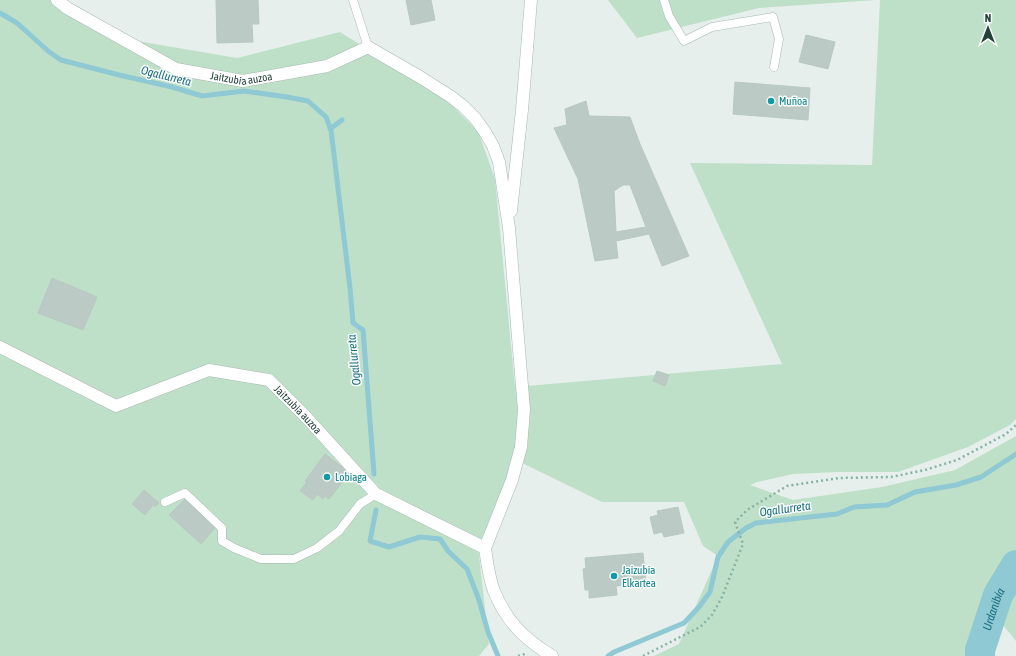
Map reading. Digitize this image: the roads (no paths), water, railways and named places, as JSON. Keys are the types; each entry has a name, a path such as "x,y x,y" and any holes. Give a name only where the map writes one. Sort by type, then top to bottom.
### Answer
{"street":[{"name":"Jaitzubia auzoa","path":"57,0 67,8 176,69 243,81 327,66 368,47"},
{"path":"509,228 522,110 531,0"},
{"path":"368,47 420,76 450,96 475,118 490,142 499,162 509,228 524,410 521,447 512,480 485,548 493,590 506,615 515,628 526,639 551,656"},
{"name":"Jaitzubia auzoa","path":"0,347 116,406 209,370 269,380 306,417 376,494 485,548"}],"lane":[{"path":"353,0 368,47"},
{"path":"664,0 669,16 684,41 712,28 773,17 779,39 774,67"},
{"path":"165,502 185,492 222,528 222,541 234,548 261,559 294,559 317,548 339,531 360,504 376,494"}],"waterway":[{"name":"Ogallurreta","path":"0,13 17,23 48,51 61,60 172,87 202,96 244,91 308,101 326,117 331,130 353,323 363,330 374,474"},
{"name":"Ogallurreta","path":"330,129 342,120"},
{"name":"Ogallurreta","path":"608,656 614,652 684,623 699,607 710,592 718,557 728,542 746,528 756,523 837,514 854,507 887,505 915,492 956,485 981,477 1016,454"},
{"name":"Ogallurreta","path":"376,510 370,541 389,547 420,537 440,539 448,551 467,569 479,600 488,632 498,656"},
{"name":"Urdanibia","path":"980,656 980,650 998,595 1016,565"}],"place":[{"name":"Muñoa","path":"771,101"},
{"name":"Lobiaga","path":"327,477"},
{"name":"Jaizubia Elkartea","path":"614,576"}]}
